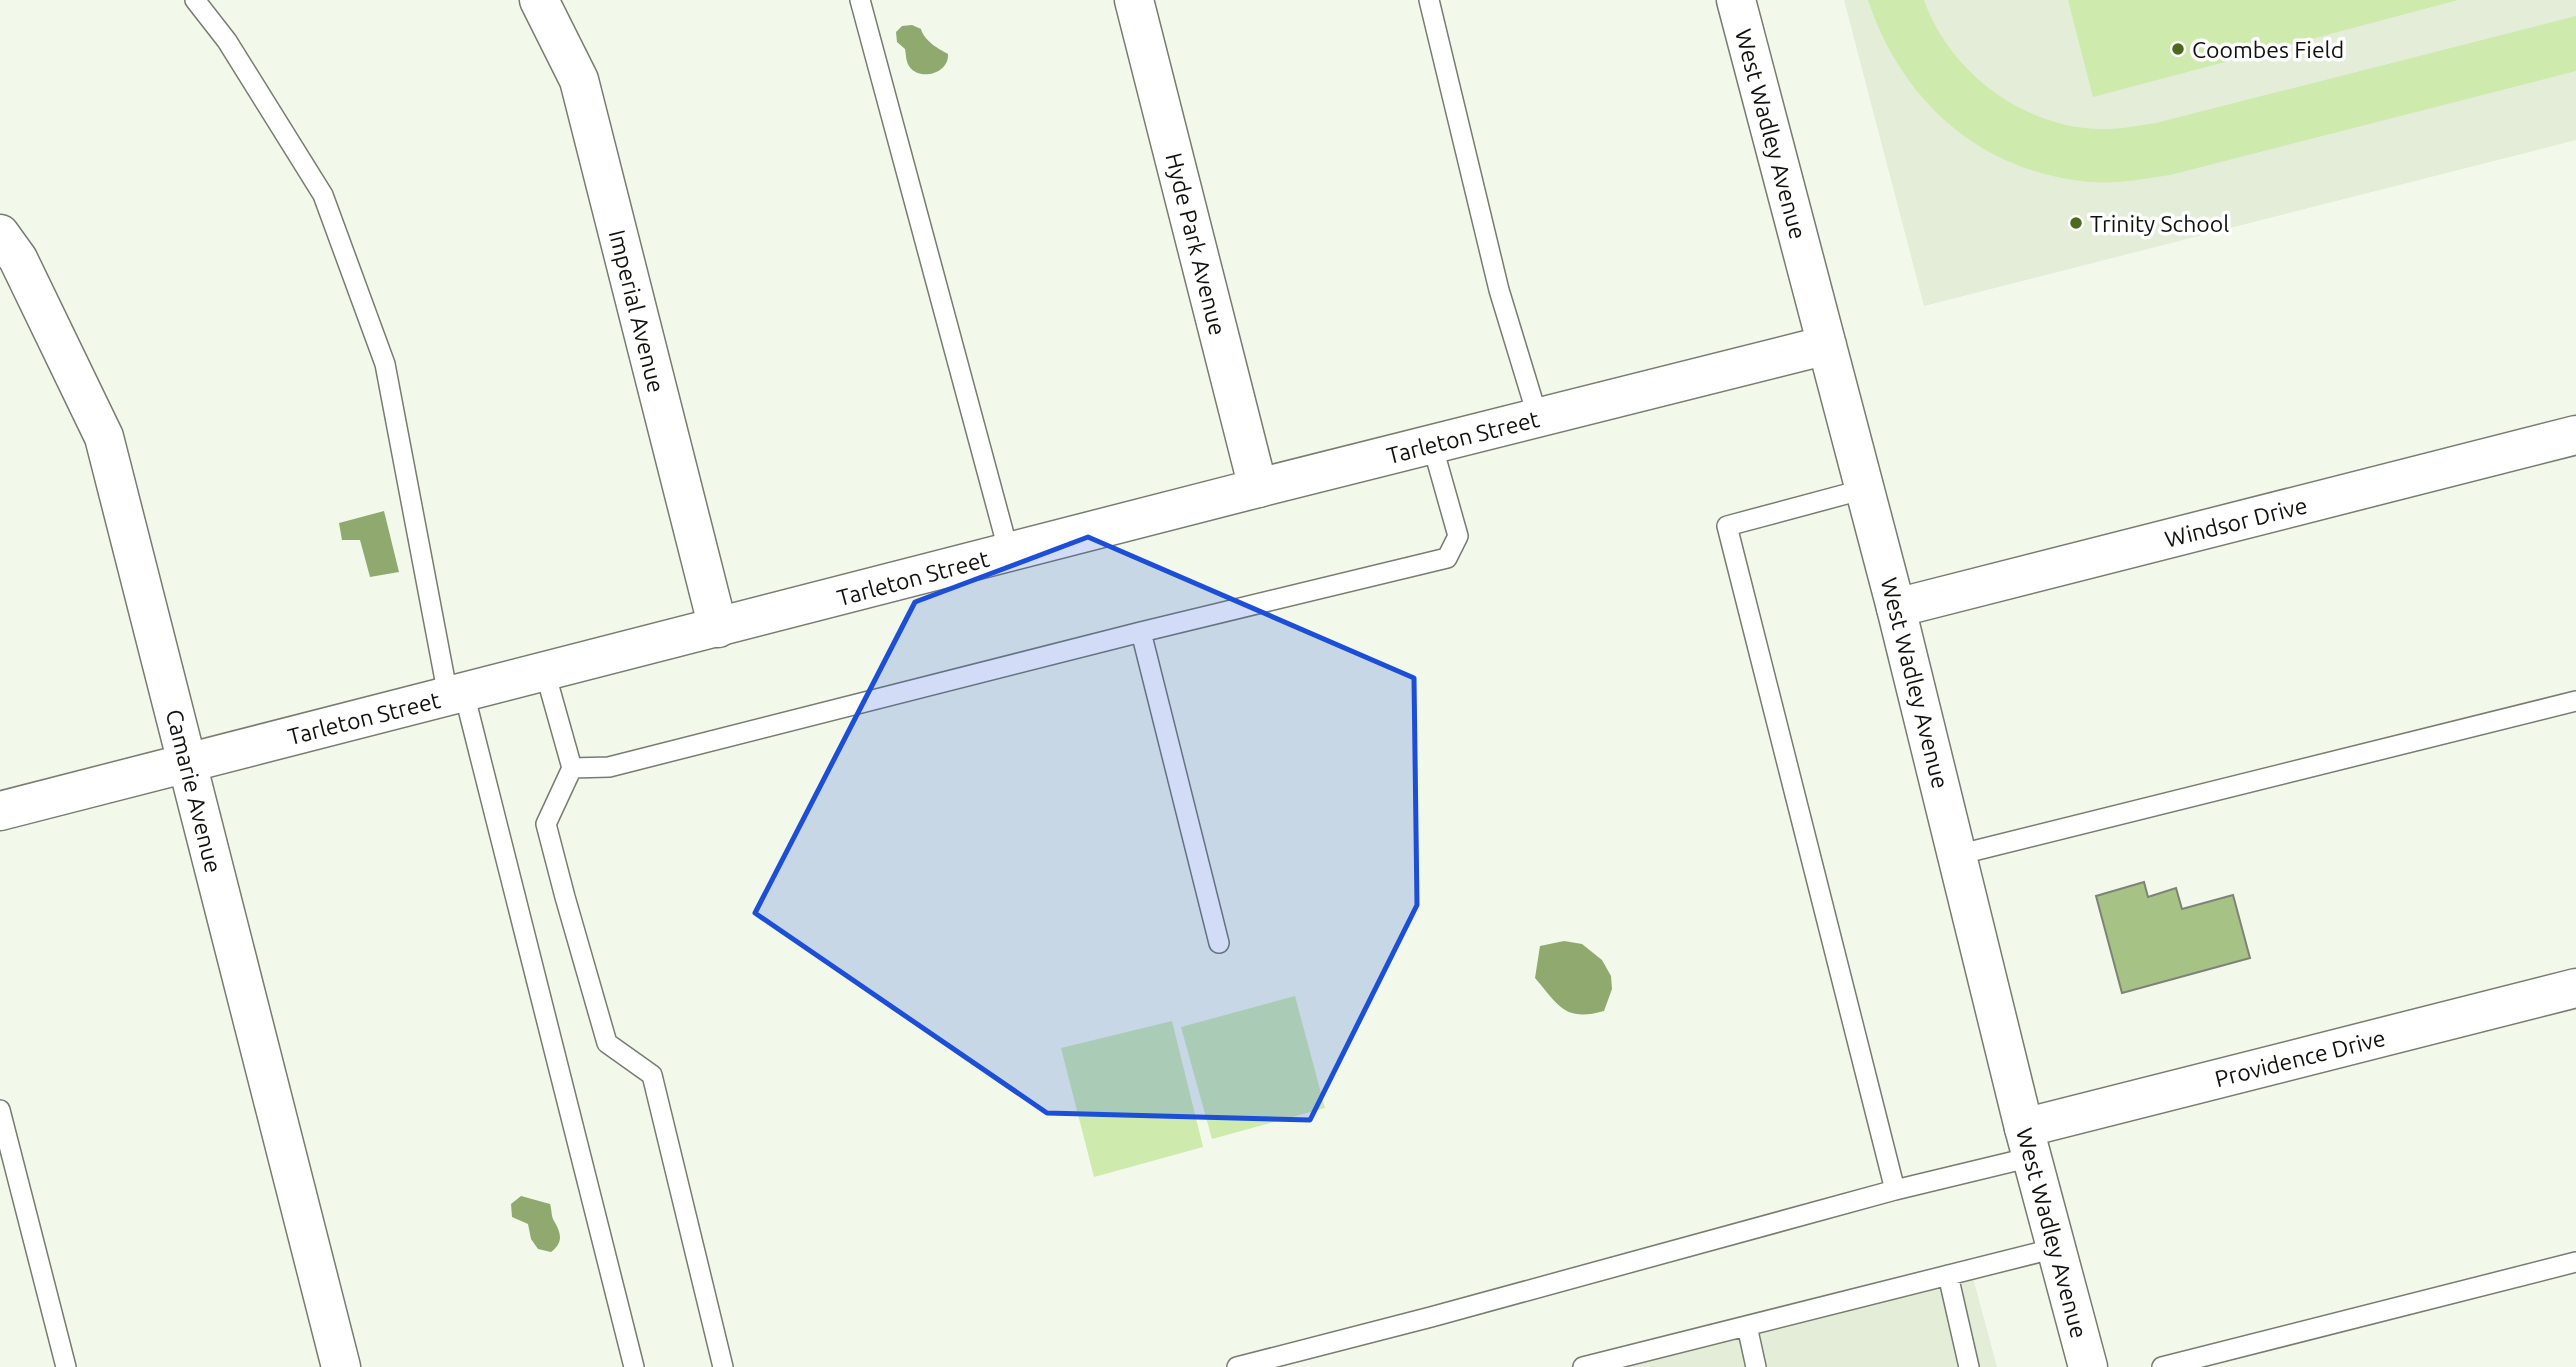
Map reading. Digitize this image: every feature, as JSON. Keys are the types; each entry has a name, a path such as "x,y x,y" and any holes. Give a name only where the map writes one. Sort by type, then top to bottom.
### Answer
{"street":[{"name":"Imperial Avenue","path":"539,0 579,80 718,628"},
{"name":"Hyde Park Avenue","path":"1134,0 1258,488"},
{"name":"West Wadley Avenue","path":"1736,0 1896,608 2028,1143 2088,1367"},
{"name":"Camarie Avenue","path":"0,234 18,259 104,437 341,1367"},
{"name":"Tarleton Street","path":"0,811 1827,345"},
{"name":"Windsor Drive","path":"1896,608 2576,435"},
{"name":"Providence Drive","path":"2028,1143 2576,988"}],"lane":[{"path":"195,0 227,41 323,195 385,364 456,695 634,1367"},
{"path":"860,0 1009,553"},
{"path":"1429,0 1499,290 1538,418"},
{"path":"572,768 609,767 1141,632 1447,558 1458,536 1432,444"},
{"path":"1865,489 1727,526 1895,1190"},
{"path":"1141,632 1219,943"},
{"path":"545,672 572,768 558,794 547,824 565,897 607,1043 652,1075 723,1367"},
{"path":"1957,855 2576,701"},
{"path":"0,1110 66,1367"},
{"path":"1237,1367 1895,1190 2028,1143"},
{"path":"1583,1367 2056,1248"},
{"path":"2162,1367 2576,1262"},
{"path":"1948,1275 1969,1367"},
{"path":"1747,1326 1756,1367"}],"highlighted area":[{"path":"1088,537 1414,678 1417,905 1310,1120 1047,1113 755,913 915,602"}],"shaded area":[{"name":"Trinity School","path":"1844,0 2576,0 2576,140 1924,306"},
{"path":"1868,0 1924,0 1935,26 1951,50 1991,90 2015,106 2041,118 2069,126 2097,129 2156,123 2576,16 2576,71 2170,175 2120,182 2090,182 2051,175 2014,164 1981,147 1951,126 1924,100 1902,70 1883,37"},
{"name":"Coombes Field","path":"2068,0 2458,0 2093,97"},
{"path":"912,25 921,29 928,41 948,54 944,67 932,74 913,71 908,64 905,49 897,42 896,32 902,26"},
{"path":"384,511 399,572 370,577 360,540 342,540 339,523"},
{"path":"1564,941 1582,944 1602,960 1611,976 1612,989 1604,1011 1591,1014 1571,1013 1557,1004 1535,978 1540,946"},
{"path":"1295,996 1325,1108 1212,1139 1181,1027"},
{"path":"1172,1021 1203,1147 1094,1177 1061,1048"},
{"path":"521,1196 550,1204 560,1237 558,1245 551,1252 538,1249 531,1239 528,1224 512,1217 511,1204"},
{"path":"1972,1274 1997,1367 1605,1367"}],"building":[{"path":"2144,882 2148,897 2176,888 2182,909 2233,895 2250,958 2122,993 2096,896"}],"place":[{"name":"Coombes Field","path":"2178,49"},
{"name":"Trinity School","path":"2076,223"}]}
